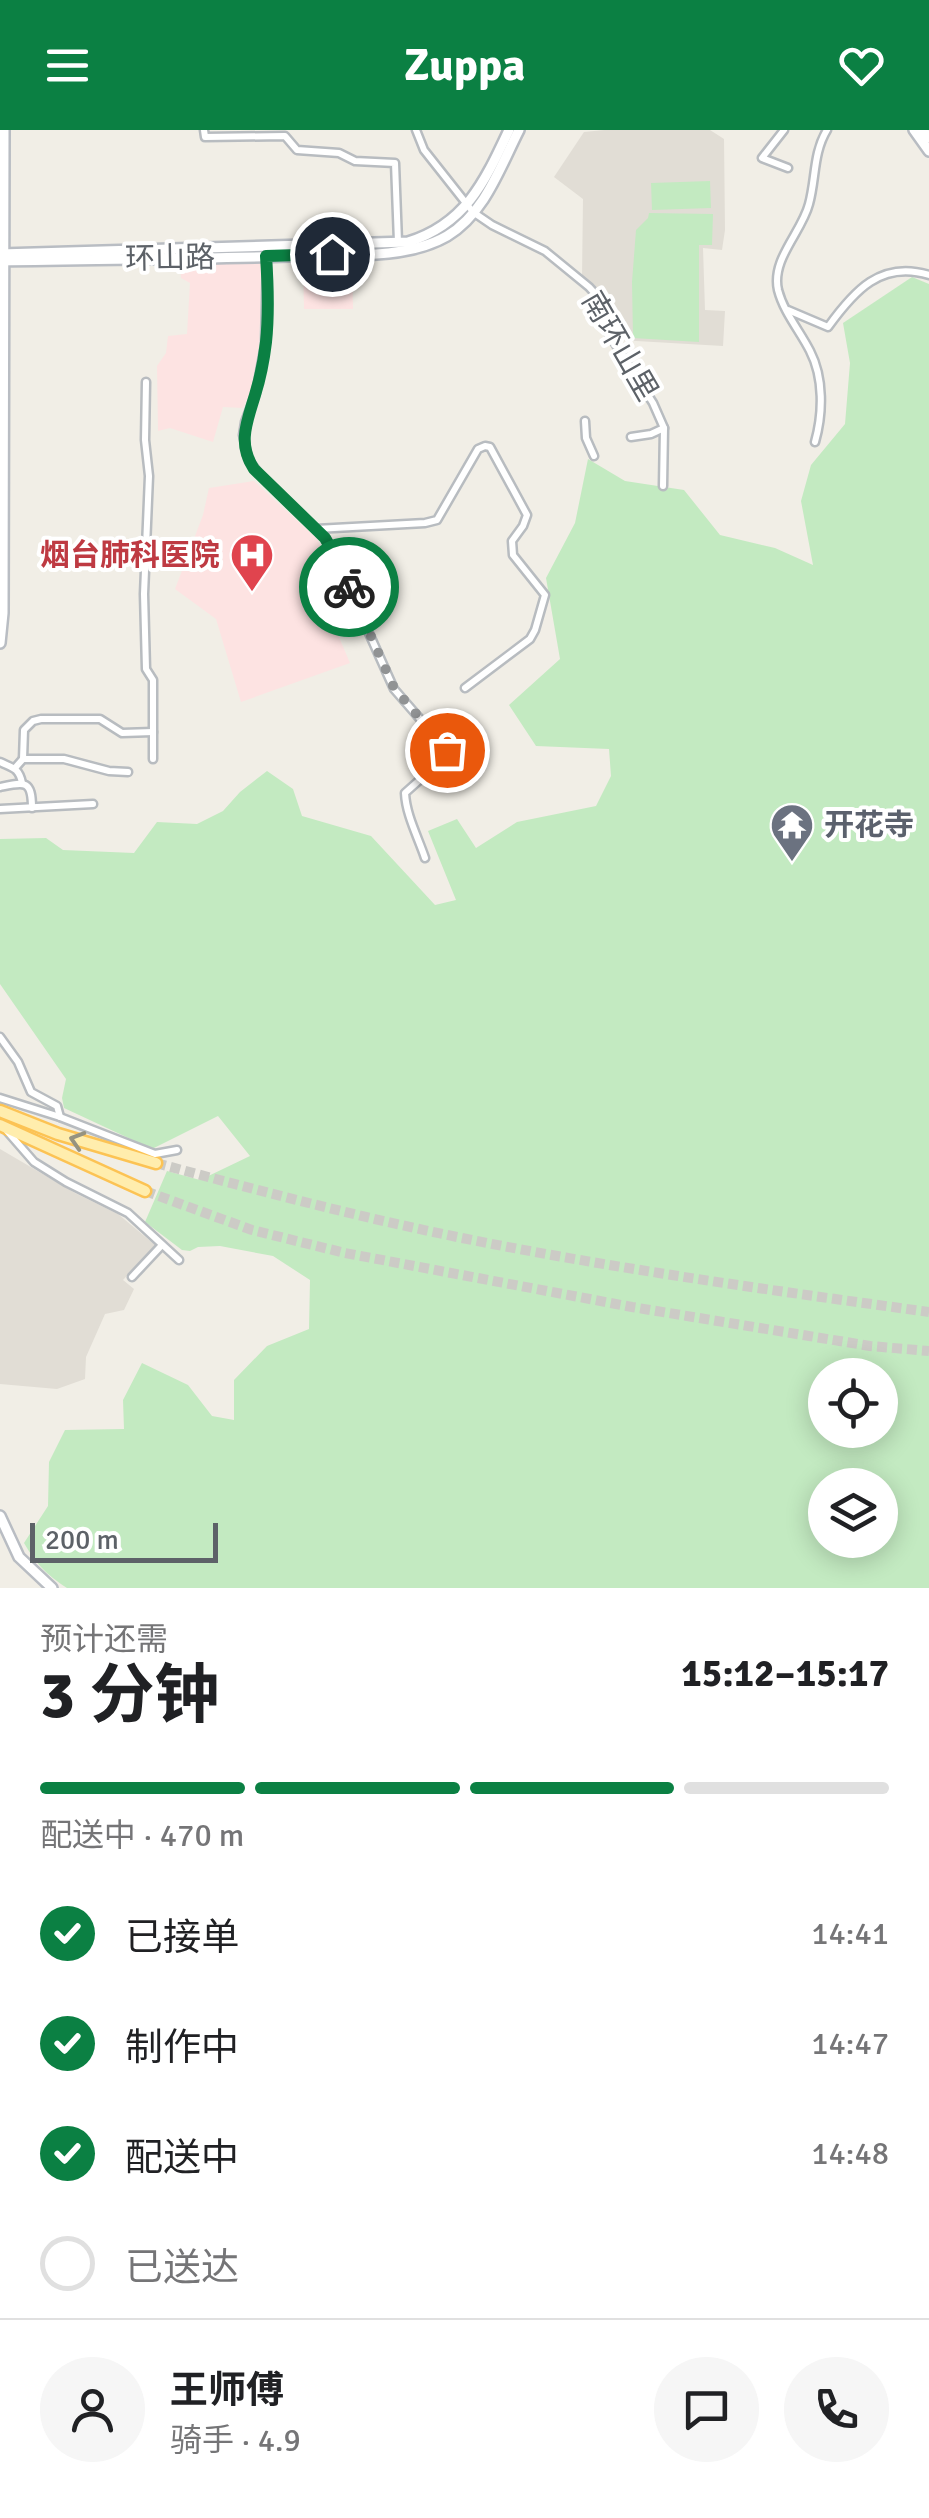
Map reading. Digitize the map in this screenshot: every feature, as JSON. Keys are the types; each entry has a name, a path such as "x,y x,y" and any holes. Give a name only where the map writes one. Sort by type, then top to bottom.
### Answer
{"main road":[{"path":"0,643 4,613 4,130"},
{"name":"环山路","path":"2,258 398,244 431,234 470,208 509,130"},
{"name":"环山路","path":"2,258 266,256 409,250 451,234 492,185 519,130"},
{"path":"914,130 929,151"},
{"path":"923,130 929,138"},
{"path":"0,1111 58,1134 156,1163"},
{"path":"1,1126 145,1191"},
{"path":"0,1516 19,1558 52,1588"}],"street":[{"path":"204,130 204,137 286,136 298,150 339,153 355,161 395,163 398,244"},
{"path":"416,130 424,150 470,208"},
{"path":"784,130 762,158 788,168"},
{"path":"814,442 821,391 812,354 789,318 778,289 778,271 809,206 817,149 827,130"},
{"name":"南环山里","path":"470,208 492,225 544,251 601,300 604,326 653,402 664,428"},
{"path":"266,256 266,345 245,422 245,448 258,474 325,538 394,688 447,750 446,764 433,768 405,793 406,808 426,858"},
{"path":"787,309 828,327 854,295 883,273 929,275"},
{"path":"146,382 146,670 152,680 153,758"},
{"path":"584,420 594,456"},
{"path":"630,437 664,428 663,486"},
{"path":"315,530 437,520 478,450 490,447 527,515 512,541 512,554 545,594 530,639 465,688"},
{"path":"15,768 23,758 24,730 40,719 100,719 122,733 152,732"},
{"path":"23,758 64,759 128,772"},
{"path":"0,762 20,772 22,783"},
{"path":"0,786 28,786 32,808"},
{"path":"0,809 93,804"},
{"path":"0,1037 18,1062 31,1092 57,1106 60,1117"},
{"path":"0,1098 155,1154 177,1150"},
{"path":"1,1126 34,1162 128,1213 178,1260"},
{"path":"132,1276 162,1245"}],"shaded area":[{"path":"710,130 724,139 722,250 703,248 705,310 725,311 723,346 619,340 608,325 604,296 582,278 583,199 554,177 584,132"},
{"path":"262,262 259,346 251,390 243,408 223,407 213,442 170,428 158,431 157,366 166,353 168,336 187,334 190,283 181,278 180,263"},
{"path":"352,262 353,309 304,309 303,263"},
{"name":"烟台肺科医院","path":"254,481 317,539 331,568 322,597 350,663 241,702 216,619 175,589 209,488"},
{"path":"0,1149 118,1214 155,1245 123,1280 134,1289 124,1310 105,1314 86,1357 85,1379 57,1389 0,1384"}],"green space":[{"path":"710,181 711,208 652,210 651,183"},
{"path":"649,213 713,214 712,245 699,245 699,342 633,338 636,230"},
{"path":"912,277 929,284 929,1588 67,1588 42,1568 24,1543 48,1506 49,1462 65,1430 124,1429 123,1400 142,1363 188,1385 212,1416 234,1420 234,1380 267,1346 309,1329 310,1280 273,1256 220,1246 182,1250 145,1222 167,1171 200,1180 250,1156 218,1116 152,1149 64,1108 66,1079 0,984 0,839 46,838 63,850 134,853 157,822 197,824 223,811 267,771 293,789 302,816 371,836 435,905 456,900 428,831 457,819 476,848 517,822 596,806 611,776 609,749 536,746 509,705 560,659 546,578 575,523 588,459 625,481 684,490 720,535 775,548 813,565 801,501 811,465 845,424 850,363 843,323"}],"tunnel":[{"path":"156,1163 472,1240 757,1288 929,1312"},
{"path":"145,1191 252,1230 345,1253 632,1307 870,1346 929,1351"}],"way so far":[{"path":"349,587 394,688 447,750"}],"place":[{"name":"烟台肺科医院","path":"252,593"},
{"name":"开花寺","path":"792,863"}],"route":[{"path":"332,254 266,256 266,345 244,435 254,469 325,538 349,587"}]}
